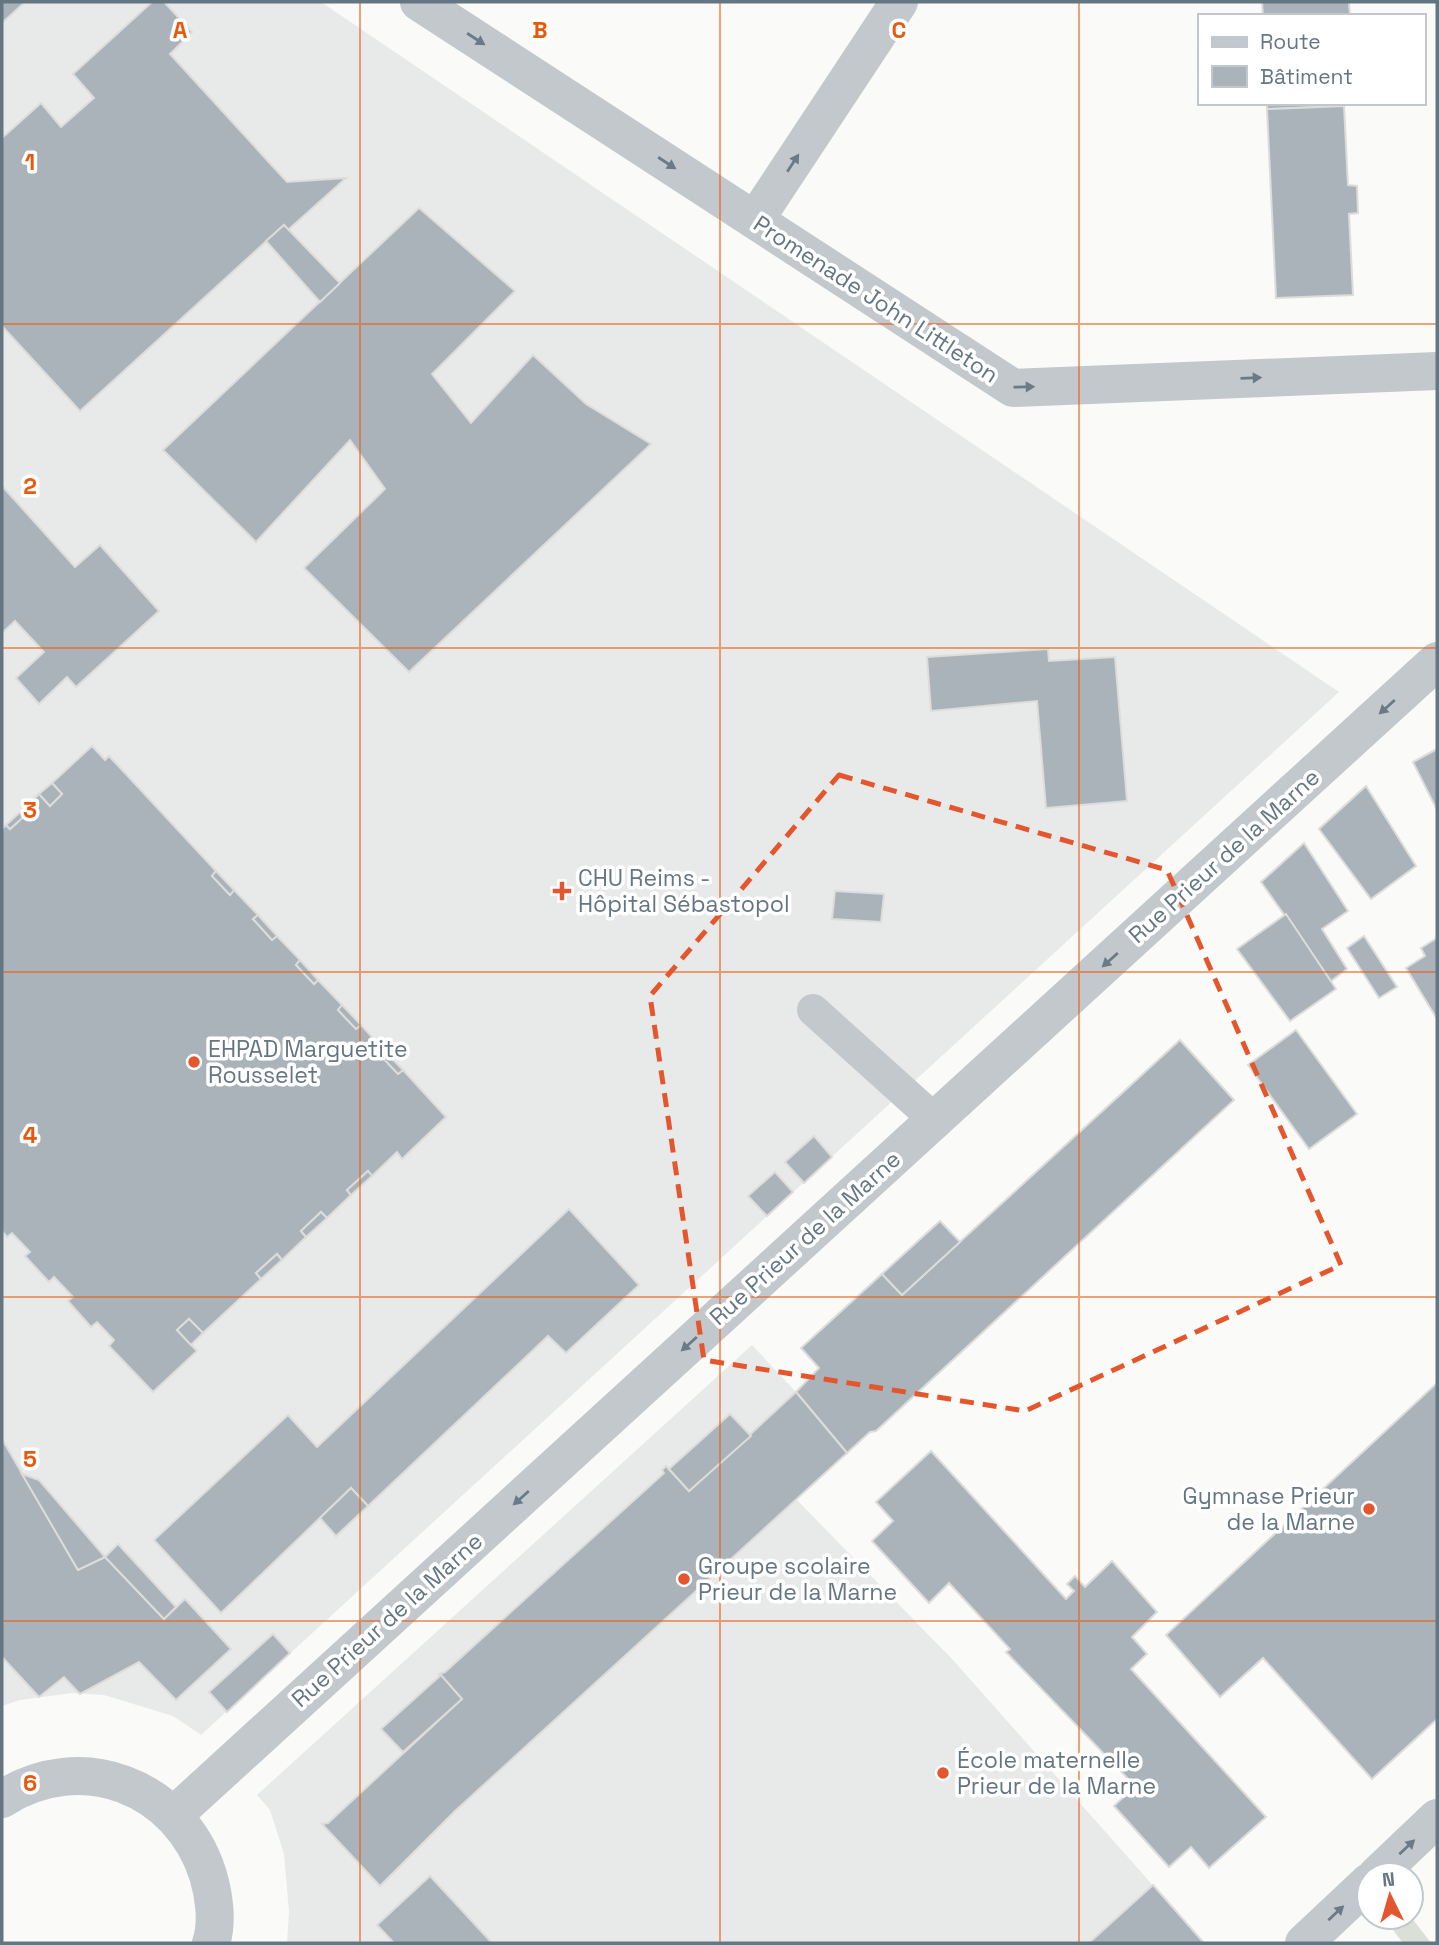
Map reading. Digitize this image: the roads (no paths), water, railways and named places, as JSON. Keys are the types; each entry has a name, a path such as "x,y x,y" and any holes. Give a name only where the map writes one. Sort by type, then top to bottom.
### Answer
{"street":[{"name":"Promenade John Littleton","path":"419,2 1013,387 1437,372"},
{"path":"755,220 899,2"},
{"name":"Rue Prieur de la Marne","path":"174,1815 1437,661"},
{"path":"2,1799 20,1787 60,1776 101,1778 141,1790 174,1815 200,1851 214,1894 211,1943"},
{"path":"1392,1861 1437,1818"},
{"path":"1304,1943 1355,1895"}],"lane":[{"path":"813,1010 934,1120"}],"place":[{"name":"CHU Reims - Hôpital Sébastopol","path":"562,891"},
{"name":"EHPAD Marguetite Rousselet","path":"194,1062"},
{"name":"Gymnase Prieur de la Marne","path":"1369,1509"},
{"name":"Groupe scolaire Prieur de la Marne","path":"684,1579"},
{"name":"École maternelle Prieur de la Marne","path":"943,1773"}]}
